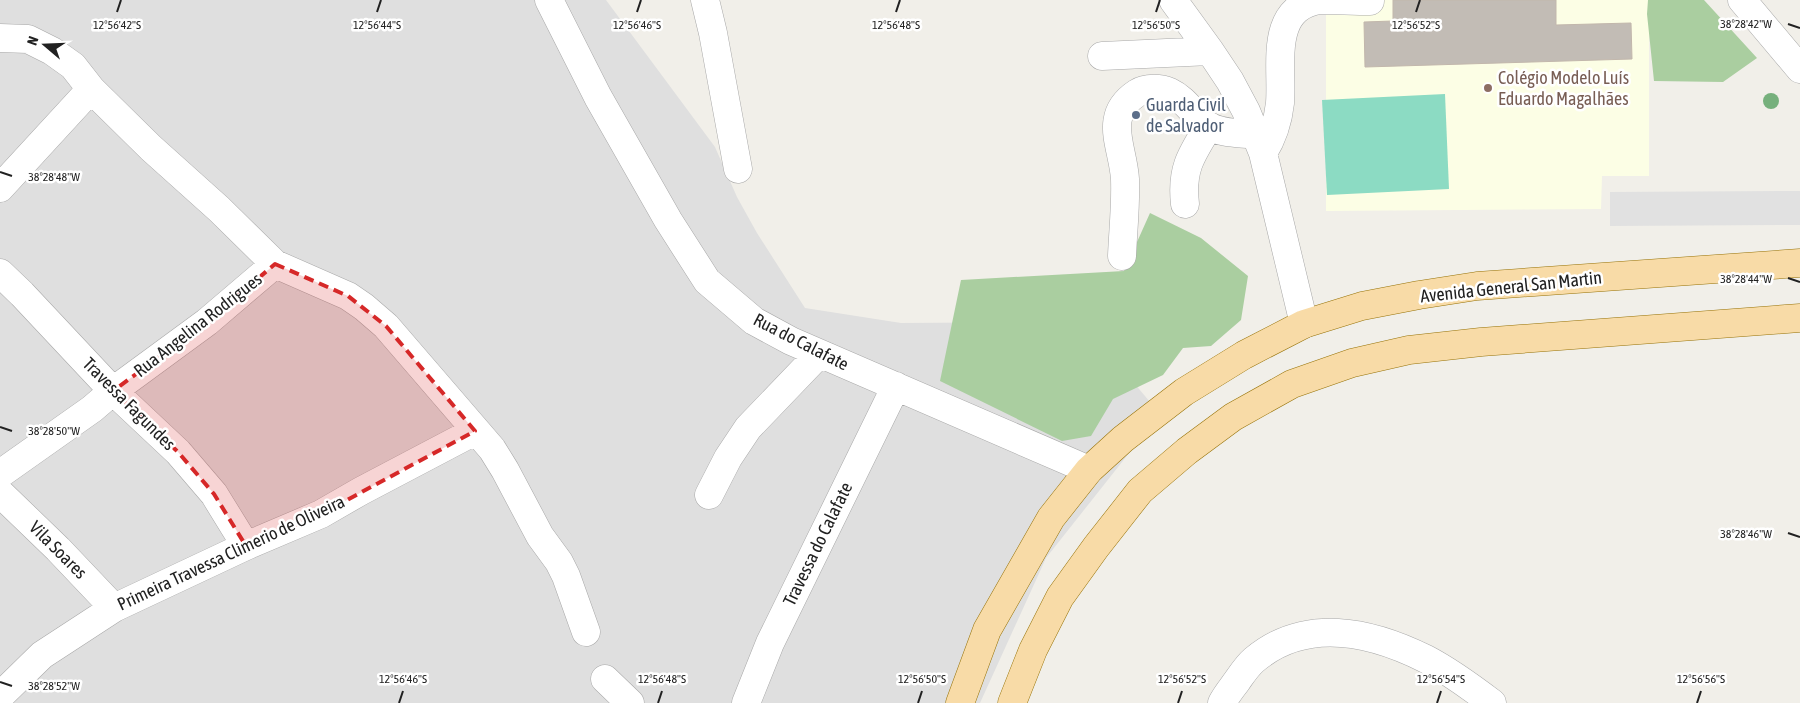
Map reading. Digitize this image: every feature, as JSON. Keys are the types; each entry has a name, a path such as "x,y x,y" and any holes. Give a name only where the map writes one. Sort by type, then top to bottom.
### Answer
{"main road":[{"name":"Avenida General San Martin","path":"960,703 987,630 1051,518 1089,470 1123,439 1184,392 1244,355 1304,324 1362,306 1476,286 1800,263"},
{"path":"1012,703 1033,650 1060,597 1140,491 1187,450 1233,417 1292,384 1352,363 1409,350 1482,342 1800,318"}],"street":[{"name":"Rua do Calafate","path":"548,0 598,97 668,220 707,281 754,321 819,354 1089,470"},
{"path":"705,0 713,33 738,169"},
{"path":"1173,0 1230,81 1246,110 1260,144 1304,324"},
{"path":"1122,256 1125,180 1116,130 1119,111 1127,100 1140,91 1155,88 1170,92 1185,102 1209,126 1260,144 1273,138 1280,102 1281,42 1284,26 1293,13 1320,0 1370,1"},
{"path":"1742,0 1800,69"},
{"path":"0,38 28,39 52,51 73,66 91,89 151,148 219,209 275,264 348,296 386,326 492,449 506,470 540,536 562,569 573,593 586,632"},
{"path":"1102,56 1210,51"},
{"path":"0,188 91,89"},
{"path":"1185,204 1184,173 1191,156 1209,126"},
{"name":"Rua Angelina Rodrigues","path":"0,474 92,409 113,391 207,322 275,264"},
{"name":"Travessa Fagundes","path":"0,273 113,391 178,452 214,494 246,546"},
{"path":"709,495 728,458 748,428 819,354"},
{"name":"Travessa do Calafate","path":"746,703 770,642 896,386"},
{"name":"Primeira Travessa Climerio de Oliveira","path":"0,696 42,655 114,608 246,546 321,514 475,431"},
{"name":"Vila Soares","path":"0,493 58,549 114,608"},
{"path":"1222,703 1253,661 1283,640 1317,632 1352,634 1388,642 1427,659 1492,703"},
{"path":"605,679 630,703"}],"highlighted area":[{"path":"275,264 348,296 386,326 475,431 321,514 246,546 214,494 178,452 113,391 207,322"}],"shaded area":[{"path":"0,0 606,0 715,147 737,197 757,233 805,308 901,323 1083,322 1160,414 1046,558 980,703 0,703"},
{"name":"Colégio Modelo Luís Eduardo Magalhães","path":"1326,0 1649,0 1649,176 1602,176 1601,209 1326,211"},
{"path":"1800,191 1800,225 1610,226 1610,192"}],"green space":[{"path":"1648,0 1704,0 1757,58 1723,82 1654,81 1647,14"},
{"path":"1445,94 1449,189 1327,195 1322,100"},
{"path":"1150,213 1201,238 1248,276 1241,320 1211,346 1183,348 1163,375 1113,399 1091,436 1062,441 940,381 961,280 1124,271"}],"building":[{"path":"1393,0 1556,0 1556,25 1631,23 1632,59 1365,67 1364,22 1393,21"}],"place":[{"name":"Colégio Modelo Luís Eduardo Magalhães","path":"1488,88"},
{"name":"Guarda Civil de Salvador","path":"1136,115"}]}
